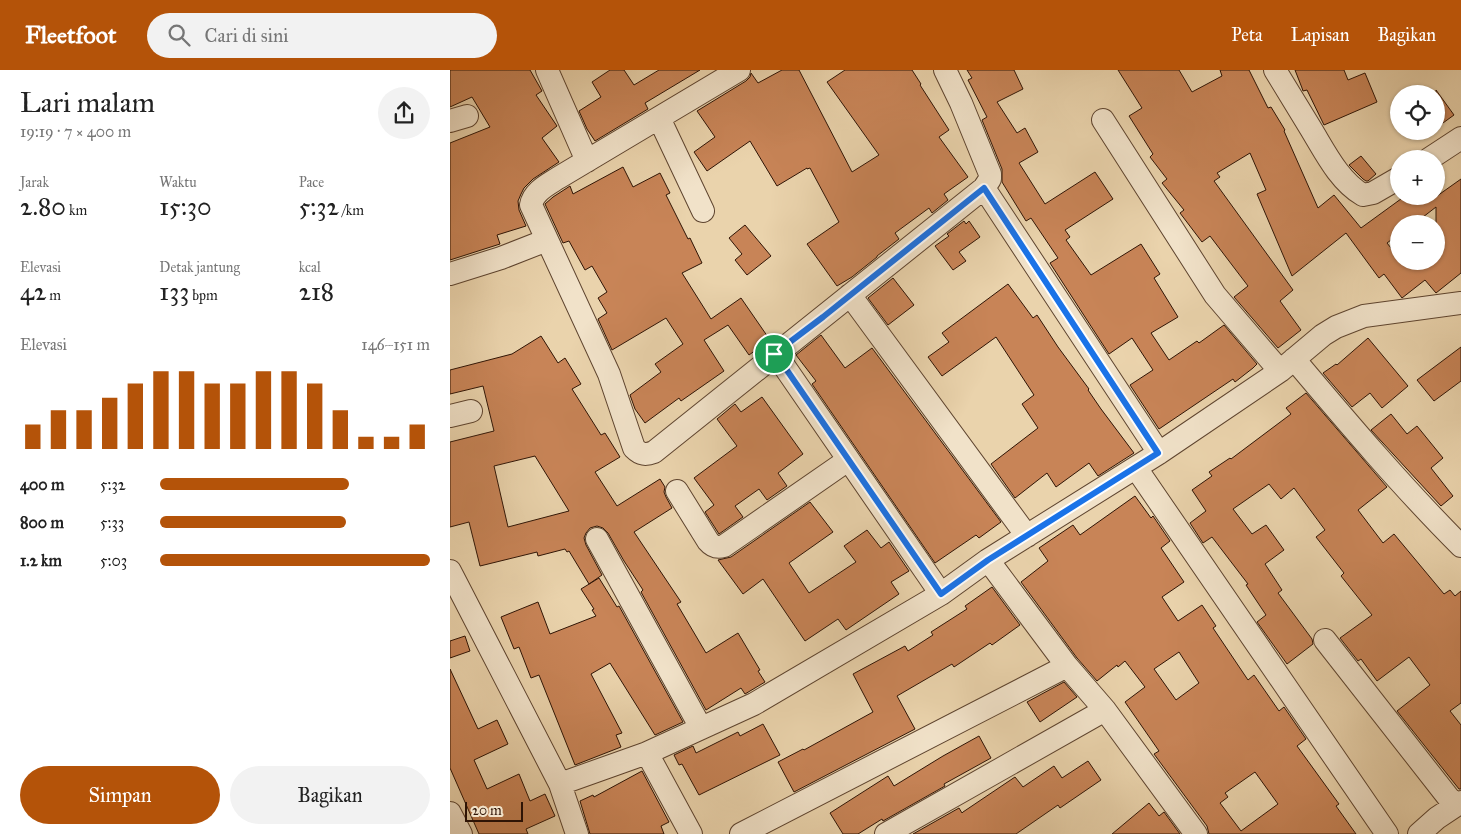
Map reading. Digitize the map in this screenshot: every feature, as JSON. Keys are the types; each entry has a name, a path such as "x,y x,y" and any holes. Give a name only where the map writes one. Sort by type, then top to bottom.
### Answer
{"street":[{"path":"547,70 587,161"},
{"path":"739,70 558,178 535,194 532,199 531,205 609,374 634,448 643,454 654,452 774,354 850,296 984,188 990,179 990,174 961,103 945,70"},
{"path":"1275,70 1336,169 1354,190 1363,195 1373,193 1390,183"},
{"path":"659,118 702,211"},
{"path":"1103,120 1215,296 1351,426 1442,528 1461,546"},
{"path":"1443,150 1461,138"},
{"path":"984,188 1158,453"},
{"path":"450,274 501,258 547,240"},
{"path":"850,296 1027,536"},
{"path":"560,784 647,753 754,704 941,594 988,560 1136,468 1287,365 1323,335 1351,320 1364,316 1461,303"},
{"path":"774,354 941,594"},
{"path":"677,491 708,541 712,546 718,548 724,546 848,460"},
{"path":"1136,468 1387,834"},
{"path":"597,539 701,728"},
{"path":"988,560 1067,666 1104,710 1196,834"},
{"path":"450,571 560,784 577,834"},
{"path":"1325,640 1458,804 1437,818 1419,834"},
{"path":"741,834 1067,666"},
{"path":"886,834 1104,710"},
{"path":"647,753 691,834"},
{"path":"450,813 460,834"}],"building":[{"path":"450,70 530,70 542,91 536,95 557,126 542,138 559,162 533,179 524,188 518,201 519,210 526,226 497,235 500,244 450,260 450,143 490,127 472,97 450,107"},
{"path":"610,70 624,70 634,85 659,70 700,70 645,103 648,109 595,141 579,111 601,97 592,82"},
{"path":"782,70 799,70 852,172 879,155 827,82 845,70 912,70 949,130 939,137 968,177 944,194 948,200 932,213 929,208 895,233 899,239 852,277 837,286 807,244 839,222 810,168 777,186 750,141 707,171 694,152 715,137 697,111 746,81 751,73 758,83"},
{"path":"967,70 1014,70 1023,89 997,102 1017,133 1025,128 1038,152 1019,163 1045,204 1095,172 1113,199 1065,230 1070,237 1066,240 1091,275 1141,244 1160,274 1154,278 1178,317 1151,333 1169,360 1197,341 1199,343 1224,325 1257,364 1253,368 1235,382 1233,379 1159,429 1130,385 1153,370 1132,338 1109,354 1050,263 1058,258 1031,218 1026,221 1002,182 1002,169 982,120 987,117 968,80 972,78"},
{"path":"1118,70 1179,70 1192,92 1222,76 1220,70 1249,70 1268,108 1271,107 1285,130 1318,208 1334,195 1361,228 1393,205 1445,205 1445,190 1461,179 1461,273 1436,293 1425,280 1402,298 1384,274 1379,278 1346,233 1292,276 1257,194 1266,190 1250,153 1217,173 1220,177 1214,181 1293,290 1280,301 1301,330 1278,348 1234,297 1248,286 1210,236 1202,242 1180,213 1184,210 1162,183 1167,179 1150,157 1153,154 1129,116 1142,108"},
{"path":"1295,70 1344,70 1348,80 1365,73 1377,102 1324,125 1307,90 1303,91"},
{"path":"1445,102 1454,115 1445,122"},
{"path":"1361,156 1376,174 1368,181 1363,179 1349,165"},
{"path":"623,167 633,187 660,173 670,193 666,195 702,263 682,273 711,319 741,298 770,340 749,355 728,325 704,340 724,371 681,401 679,398 645,423 635,409 630,395 661,372 655,364 683,344 666,318 612,350 598,319 607,313 598,298 607,292 592,266 585,270 569,241 563,243 545,204 570,186 573,194"},
{"path":"964,221 966,224 969,221 980,237 959,252 966,261 953,270 935,246 949,236 947,234"},
{"path":"745,225 771,256 747,275 735,260 742,254 729,238"},
{"path":"893,278 914,305 888,325 868,298"},
{"path":"1008,284 1033,318 1037,315 1101,409 1134,453 1098,476 1089,463 1056,487 1047,473 1015,498 991,464 1038,428 1022,404 1034,395 996,337 942,376 928,357 949,342 942,333"},
{"path":"821,335 845,368 872,348 1001,522 979,538 976,535 935,563 812,384 816,381 796,355"},
{"path":"541,336 558,363 565,358 581,384 572,389 601,435 605,433 620,457 595,472 617,506 660,479 665,487 664,492 672,508 634,532 681,602 677,604 706,653 738,633 765,682 745,694 741,688 706,710 641,592 643,590 603,528 597,526 590,528 584,538 602,575 589,584 569,551 567,552 565,549 538,556 537,552 480,566 469,522 450,527 450,442 494,431 483,386 450,394 450,370 512,354","holes":["535,456 569,511 508,527 494,466"]},
{"path":"1368,338 1408,386 1382,408 1370,393 1352,407 1323,373 1337,365"},
{"path":"1461,347 1461,381 1434,401 1417,380"},
{"path":"1306,393 1387,487 1358,510 1383,543 1394,534 1444,594 1450,590 1455,596 1461,591 1461,703 1450,711 1461,725 1461,789 1459,789 1397,711 1430,685 1409,657 1377,681 1361,659 1358,661 1340,638 1372,615 1341,576 1344,573 1316,537 1325,530 1294,488 1281,499 1269,484 1233,509 1252,534 1266,525 1284,550 1265,564 1282,590 1278,593 1312,639 1313,644 1287,664 1257,622 1266,615 1246,585 1248,584 1212,537 1203,543 1190,523 1206,511 1192,490 1212,476 1209,472 1231,459 1291,414 1286,408"},
{"path":"762,397 803,454 778,473 787,486 767,500 759,489 735,506 743,517 719,534 705,512 714,505 694,478 737,446 717,419 735,404 741,412"},
{"path":"1391,414 1407,434 1417,426 1443,458 1431,468 1453,496 1441,506 1371,430"},
{"path":"1135,496 1151,518 1153,516 1170,541 1161,548 1184,582 1162,597 1178,621 1202,605 1216,626 1213,628 1248,680 1254,675 1279,711 1284,707 1306,739 1297,746 1339,804 1336,806 1356,834 1209,834 1207,826 1154,754 1159,751 1125,702 1145,687 1125,661 1097,681 1077,658 1021,582 1048,561 1039,548 1073,525 1080,535","holes":["1179,652 1199,683 1176,700 1154,669","1255,772 1278,804 1241,831 1220,803 1228,797 1225,793"]},
{"path":"810,502 833,532 789,563 809,593 856,562 844,546 867,530 881,548 889,542 909,571 891,582 899,594 846,630 838,619 805,641 763,579 743,594 718,560 731,557"},
{"path":"599,578 617,607 619,606 683,722 655,735 610,663 591,674 622,733 616,735 621,747 575,765 539,675 531,678 519,647 514,649 501,617 538,602 550,634 596,616 592,610 594,609 581,589"},
{"path":"992,587 1020,625 992,645 990,643 954,667 952,664 897,696 915,729 794,792 778,762 873,712 853,674 905,646 908,651 933,635 931,632 967,609 965,606"},
{"path":"465,636 470,651 450,658 450,641"},
{"path":"450,669 478,729 497,720 508,744 474,760 487,789 519,774 530,801 545,794 555,816 526,829 528,834 479,834 450,768"},
{"path":"1064,682 1077,697 1040,722 1027,702"},
{"path":"763,724 780,755 699,795 682,764 679,765 674,755 693,746 696,753 738,732 740,736"},
{"path":"979,736 991,758 858,834 843,834 830,813 888,776 894,786"},
{"path":"1088,761 1101,780 1060,808 1058,805 1016,834 913,834 959,808 962,813 1015,777 1023,787 1054,766 1062,778"},
{"path":"642,771 669,822 661,826 664,834 590,834 580,801 593,795 594,797"},
{"path":"1149,803 1159,816 1164,812 1180,834 1112,834"}],"route":[{"path":"984,188 1158,453 988,560 941,594 774,354 984,188"}]}
